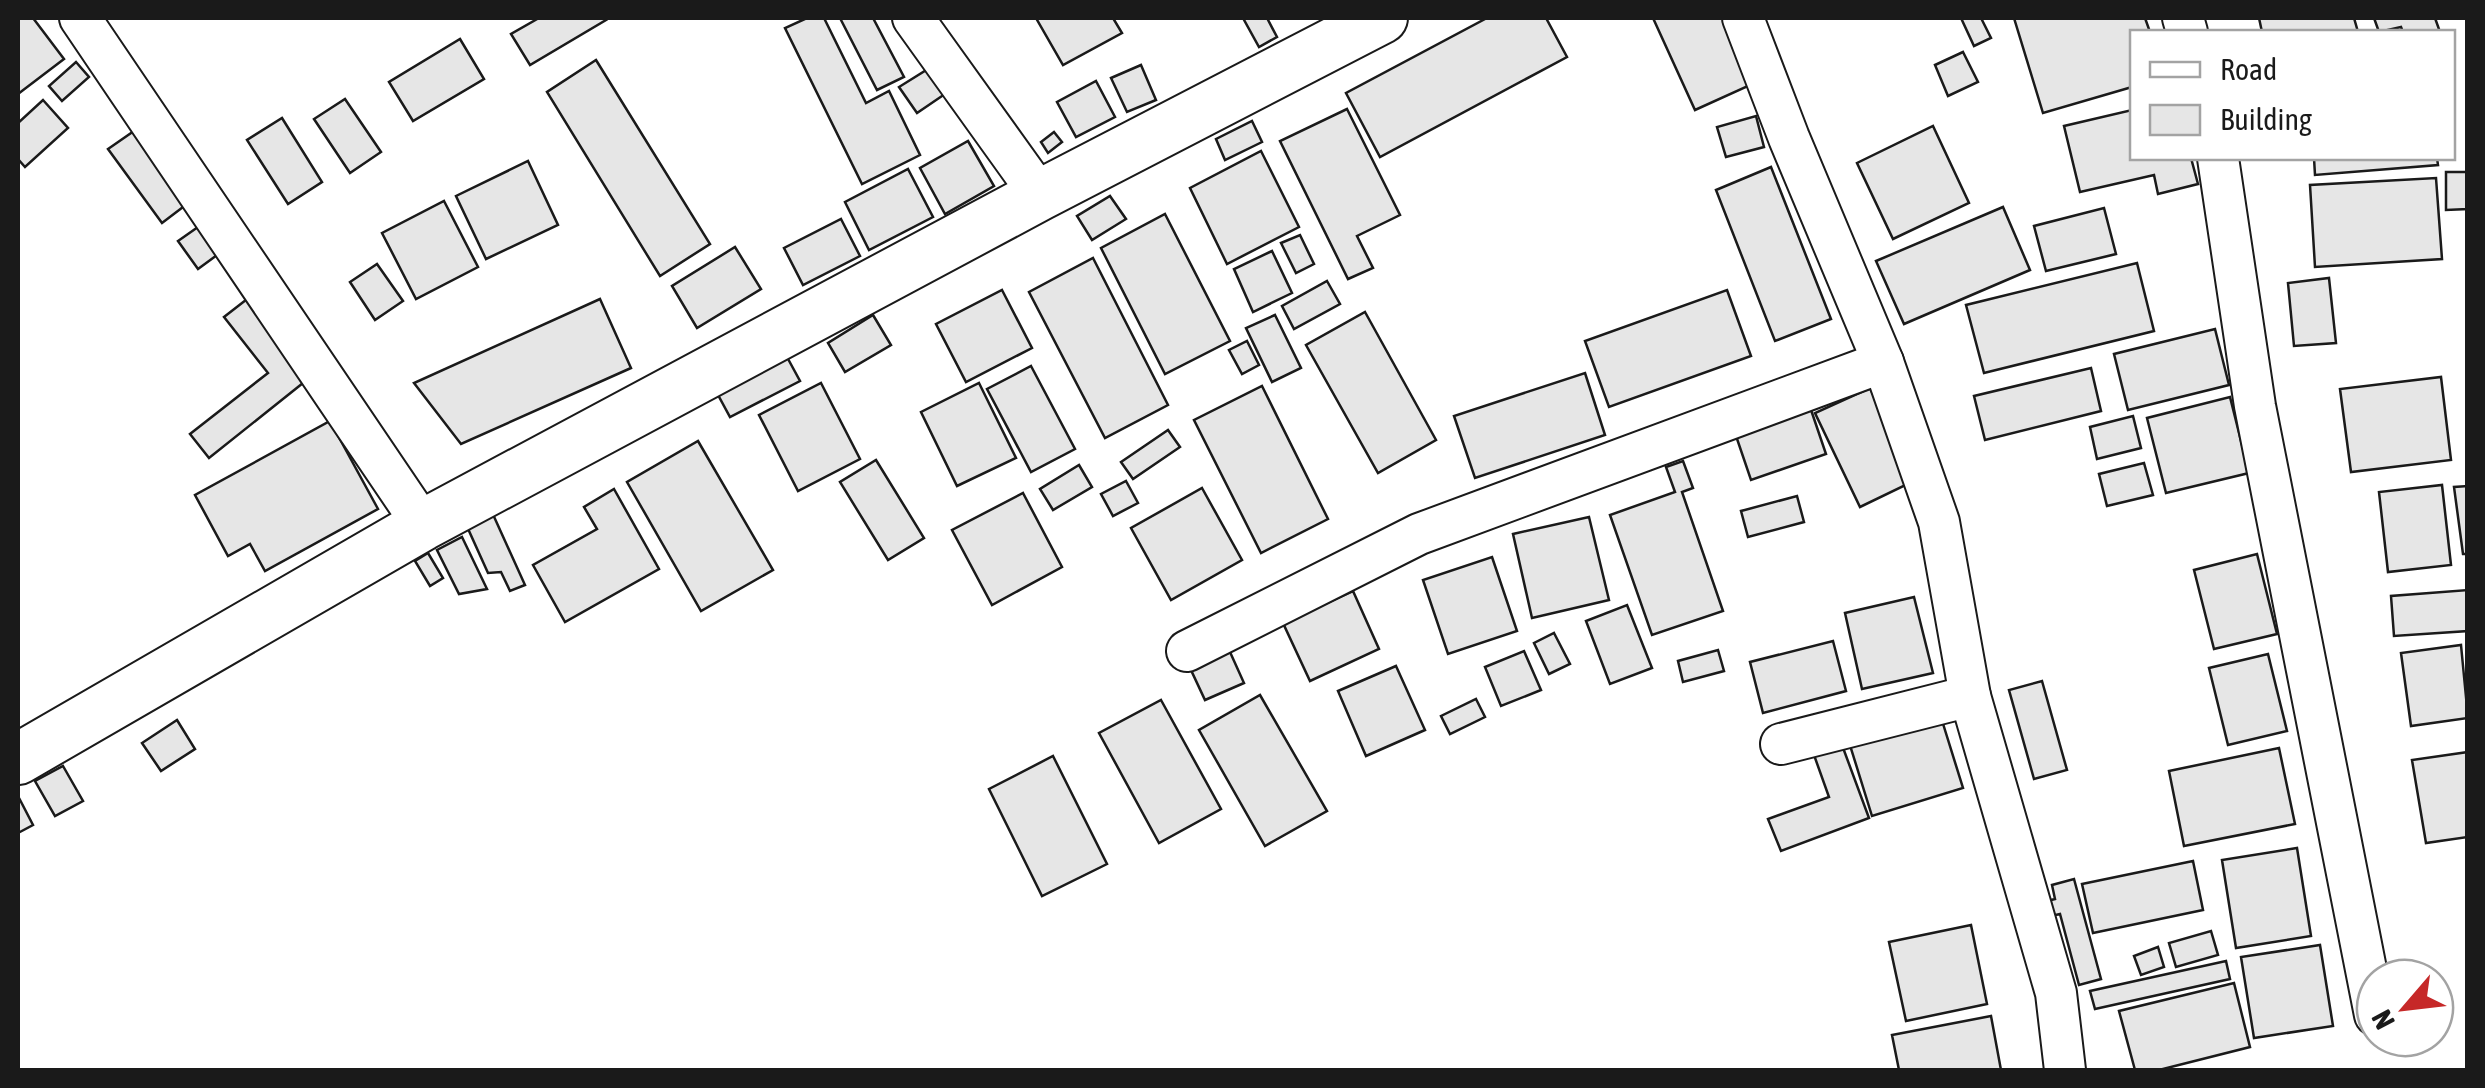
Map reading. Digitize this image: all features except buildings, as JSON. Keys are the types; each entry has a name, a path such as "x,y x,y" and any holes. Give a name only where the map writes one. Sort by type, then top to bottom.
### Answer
{"street":[{"path":"80,18 423,525"},
{"path":"913,18 1040,196"},
{"path":"18,759 423,525 1382,18"},
{"path":"1743,18 1883,362 1939,522 1970,696 2056,993 2065,1070"},
{"path":"2218,160 2255,406 2364,958"},
{"path":"1187,651 1418,534 1883,362"},
{"path":"1781,744 1970,696"}]}
